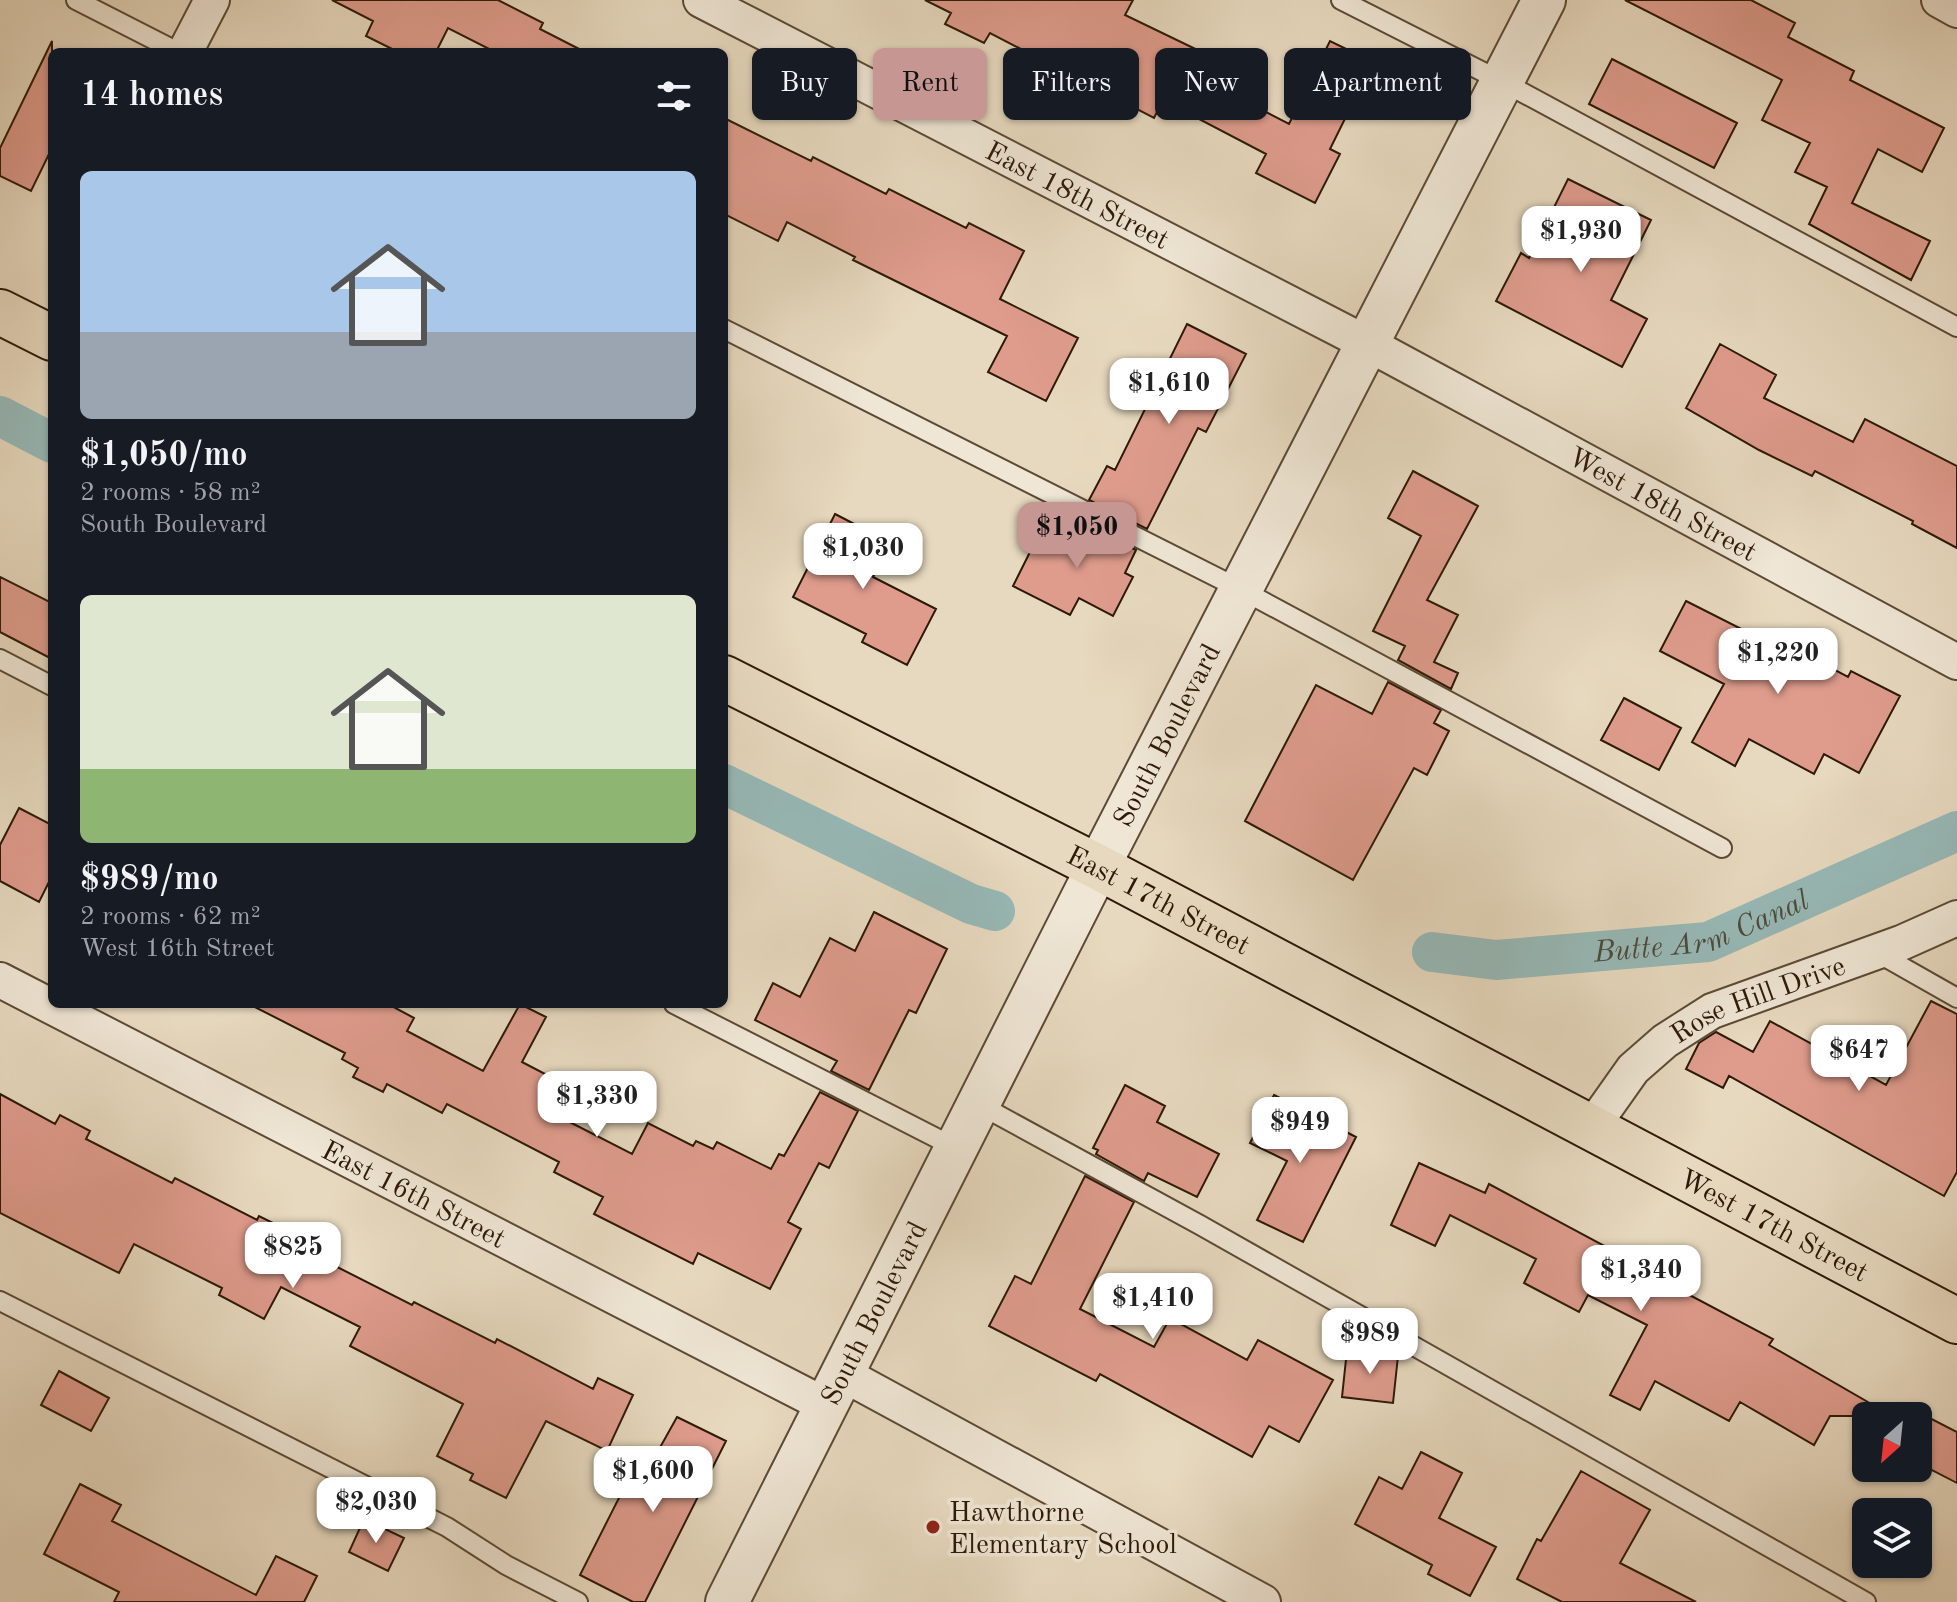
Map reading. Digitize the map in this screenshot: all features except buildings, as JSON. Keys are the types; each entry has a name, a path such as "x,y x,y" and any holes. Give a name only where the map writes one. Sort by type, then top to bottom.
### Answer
{"main road":[{"path":"0,312 48,332"},
{"name":"East 17th Street","path":"728,680 1098,867 1592,1127"},
{"name":"West 17th Street","path":"1592,1127 1957,1321"}],"street":[{"path":"187,48 212,0"},
{"name":"East 18th Street","path":"701,0 1370,345"},
{"name":"South Boulevard","path":"727,1602 1098,867 1240,589 1370,345 1544,0"},
{"path":"1939,0 1957,10"},
{"name":"West 18th Street","path":"1370,345 1957,662"},
{"name":"Rose Hill Drive","path":"1592,1127 1633,1069 1676,1033 1712,1011 1957,918"},
{"name":"East 16th Street","path":"0,980 48,1004"},
{"name":"East 16th Street","path":"57,1008 1263,1602"}],"lane":[{"path":"76,0 170,48"},
{"path":"1341,0 1503,82 1957,327"},
{"path":"728,331 1240,589 1722,848"},
{"path":"0,659 48,684"},
{"path":"1875,951 1957,998"},
{"path":"682,1008 958,1149"},
{"path":"980,1105 1200,1225 1866,1602"},
{"path":"0,1301 447,1527 506,1565 578,1602"}],"waterway":[{"path":"0,416 48,441"},
{"path":"728,786 971,904 995,911"},
{"name":"Butte Arm Canal","path":"1432,952 1496,960 1708,942 1957,831"}],"place":[{"name":"Hawthorne Elementary School","path":"933,1527"}]}
